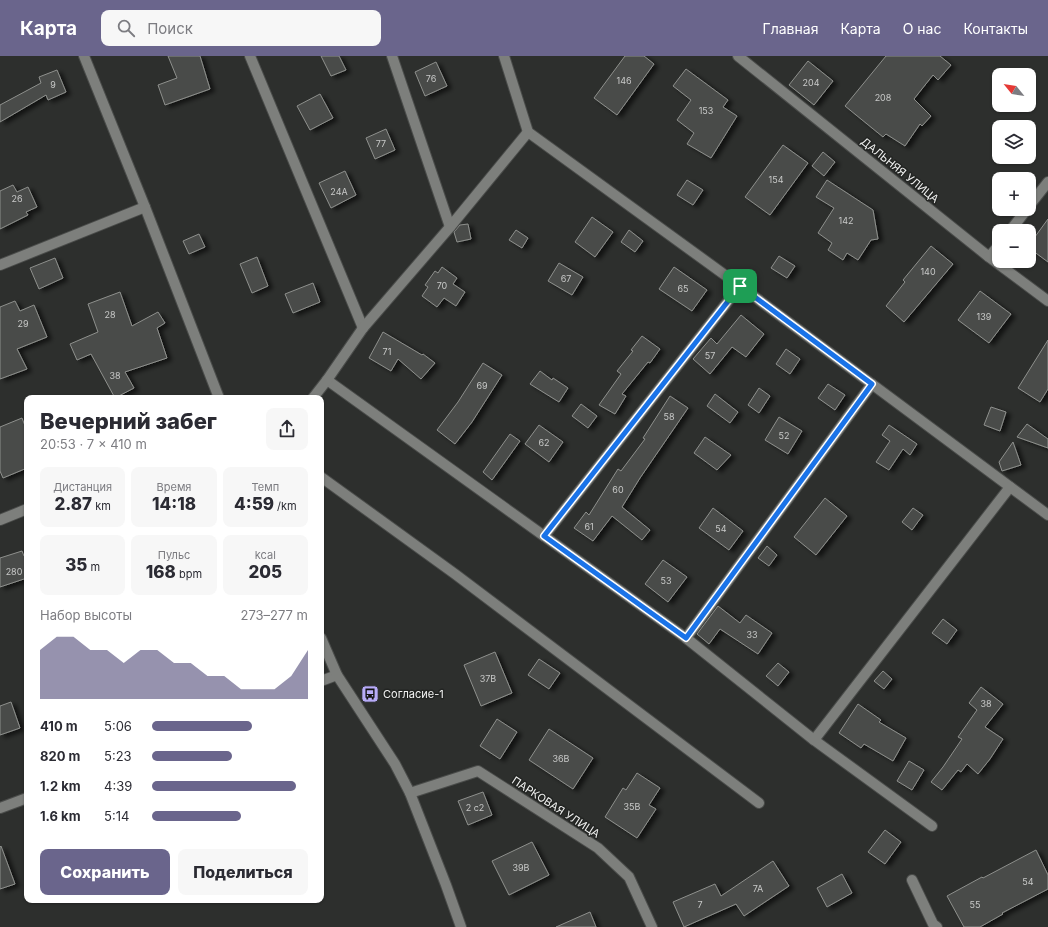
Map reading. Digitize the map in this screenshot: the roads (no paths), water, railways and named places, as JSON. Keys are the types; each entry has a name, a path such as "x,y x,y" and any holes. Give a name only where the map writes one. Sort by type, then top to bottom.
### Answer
{"street":[{"path":"84,56 145,207 218,395"},
{"path":"250,56 363,328"},
{"path":"392,56 450,227"},
{"path":"504,56 528,132 740,286 1048,515"},
{"name":"ДАЛЬНЯЯ УЛИЦА","path":"738,56 989,257 1048,301"},
{"path":"315,395 363,328 450,227 528,132"},
{"path":"1036,197 1048,182"},
{"path":"0,266 145,207"},
{"path":"1015,224 1022,216"},
{"path":"989,257 992,253"},
{"path":"544,536 740,286"},
{"path":"327,380 686,638 814,740 932,826"},
{"path":"686,638 872,384"},
{"path":"324,479 462,578 759,803"},
{"path":"814,740 1010,487"},
{"path":"0,520 24,510"},
{"path":"324,645 337,675 395,764 410,793 461,927"},
{"path":"324,680 337,675"},
{"name":"ПАРКОВАЯ УЛИЦА","path":"410,793 478,771 598,848 629,877 652,927"},
{"path":"0,808 24,799"},
{"path":"912,880 933,924 936,927"}],"place":[{"name":"Согласие-1","path":"370,694"}]}
